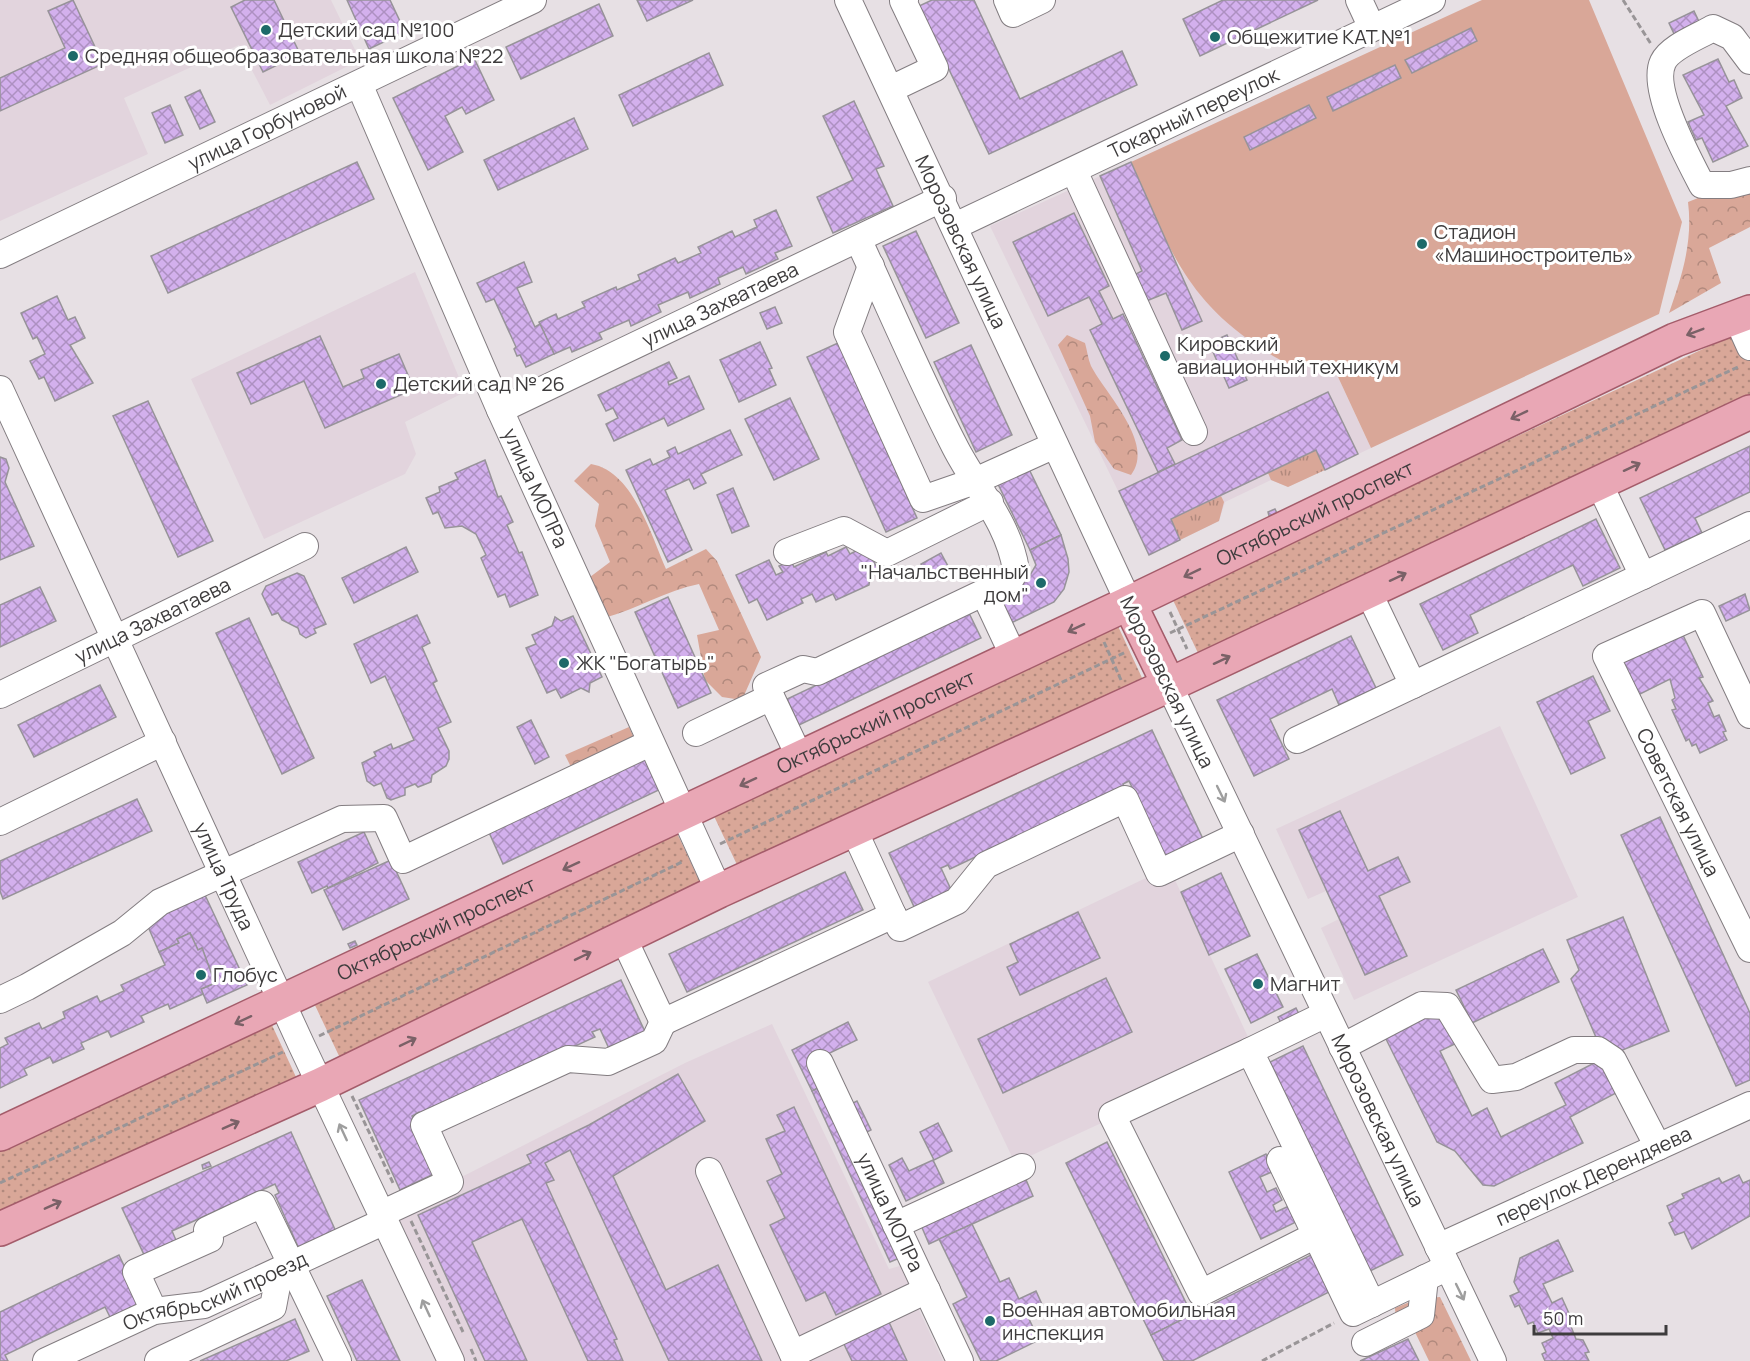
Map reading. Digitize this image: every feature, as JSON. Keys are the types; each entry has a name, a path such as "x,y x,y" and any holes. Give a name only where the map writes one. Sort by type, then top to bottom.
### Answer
{"main road":[{"name":"Октябрьский проспект","path":"0,1134 1094,620 1675,340 1743,314"},
{"path":"0,1229 320,1085 719,891 1169,685 1750,412"},
{"name":"Морозовская улица","path":"1129,603 1169,685"}],"street":[{"name":"улица Горбуновой","path":"0,255 533,0"},
{"name":"Морозовская улица","path":"849,0 943,198 1129,603"},
{"path":"891,89 935,68 903,1 906,0"},
{"path":"1007,0 1013,14 1042,0"},
{"path":"1359,0 1372,28"},
{"name":"Токарный переулок","path":"955,226 1432,0"},
{"path":"1750,61 1732,37 1713,28 1671,53 1662,63 1661,81 1672,128 1702,185 1731,185 1750,180"},
{"name":"улица МОПРа","path":"359,84 500,410 719,891"},
{"path":"1074,171 1194,432"},
{"name":"улица Захватаева","path":"500,410 943,198"},
{"path":"800,758 766,687 803,669 817,672 1010,580 1017,570 1014,553 990,502 956,448 858,238"},
{"path":"871,266 847,332 922,499 975,481 1055,445"},
{"path":"1743,314 1750,347"},
{"name":"улица Труда","path":"0,389 320,1085 390,1213 451,1361"},
{"path":"1599,483 1643,576"},
{"path":"788,552 844,530 887,553 990,502"},
{"path":"1297,740 1750,525"},
{"name":"улица Захватаева","path":"0,695 305,546"},
{"path":"1368,591 1413,685"},
{"path":"984,593 1014,657"},
{"name":"Советская улица","path":"1750,715 1702,613 1606,656 1750,949"},
{"name":"Морозовская улица","path":"1169,685 1342,1047 1437,1264 1488,1359"},
{"path":"696,733 771,697"},
{"path":"0,822 163,742"},
{"path":"0,1000 122,933 160,902 342,819 384,818 403,860 650,743"},
{"path":"854,830 900,928 957,901 986,864 1125,799 1159,873 1240,834"},
{"path":"623,937 663,1022 893,915"},
{"path":"1342,1047 1422,1005 1447,1006 1492,1080 1516,1077 1574,1050 1598,1050 1613,1060 1658,1147"},
{"path":"1316,1235 1201,1293 1112,1115 1326,1014"},
{"name":"Октябрьский проезд","path":"46,1361 154,1311 204,1305 286,1267 450,1182 424,1125 568,1059 608,1062 654,1041 663,1022"},
{"path":"1250,1051 1363,1308"},
{"name":"улица МОПРа","path":"820,1063 960,1361"},
{"name":"переулок Дерендяева","path":"1363,1308 1437,1264 1658,1147 1750,1105"},
{"path":"1280,1160 1316,1235 1363,1308"},
{"path":"896,1225 1022,1167"},
{"path":"709,1171 795,1358 927,1290"},
{"path":"154,1311 136,1272 210,1239 207,1230 262,1204 286,1267 338,1361"},
{"path":"1365,1342 1421,1315 1437,1264"},
{"path":"158,1361 273,1307 286,1267"}],"path":[{"path":"1623,0 1662,63"},
{"path":"0,1183 301,1044 1112,659 1150,646 1178,629 1750,362"},
{"path":"1169,611 1189,654"},
{"path":"1094,620 1131,702"},
{"path":"352,1096 390,1213 477,1361"},
{"path":"1262,1361 1363,1308"}],"shaded area":[{"path":"0,0 331,0 360,60 270,105 239,45 124,98 148,154 0,221"},
{"name":"Кировский авиационный техникум","path":"1131,162 1178,267 1294,365 1332,364 1371,448 1288,487 1271,480 1225,502 1219,521 1149,555 990,226"},
{"path":"415,272 465,392 405,422 416,454 405,474 264,539 191,379"},
{"path":"1500,726 1578,897 1354,1000 1321,928 1339,919 1326,891 1308,899 1276,829"},
{"path":"1169,867 1255,1052 1015,1163 928,982"},
{"path":"772,1024 889,1269 907,1264 920,1292 919,1310 943,1361 460,1361 391,1213 685,1063"}],"green space":[{"name":"Стадион «Машиностроитель»","path":"1482,0 1589,0 1682,222 1659,314 1371,448 1332,364 1300,366 1279,359 1230,325 1210,306 1178,263 1154,216 1131,162"},
{"path":"1741,189 1750,194 1750,227 1709,248 1721,283 1669,313 1688,245 1688,202 1713,192"},
{"path":"1737,333 1750,360 1750,394 1198,653 1172,598"},
{"path":"1067,335 1085,343 1091,366 1126,419 1133,434 1137,449 1137,463 1131,475 1114,469 1095,442 1090,416 1058,345"},
{"path":"1316,450 1325,470 1288,487 1271,480 1268,473"},
{"path":"591,464 606,469 629,491 639,506 666,569 706,549 717,561 761,657 742,700 722,697 705,680 697,635 719,630 699,584 674,591 604,618 590,577 610,562 595,526 599,504 574,481"},
{"path":"1221,496 1224,502 1219,521 1180,540 1171,519"},
{"path":"1117,624 1143,680 739,869 713,814"},
{"path":"629,727 636,742 575,775 565,755"},
{"path":"676,831 703,888 340,1058 313,1001"},
{"path":"271,1023 296,1077 0,1214 0,1149"},
{"path":"1440,1297 1471,1361 1429,1361 1414,1330 1397,1334 1395,1308 1417,1299"}],"building":[{"name":"Средняя общеобразовательная школа №22","path":"73,0 103,64 0,111 0,78 65,48 48,11"},
{"name":"Детский сад №100","path":"245,0 274,0 300,54 263,72 231,7"},
{"path":"347,0 390,0 405,32 369,49"},
{"path":"637,0 693,0 647,21"},
{"path":"932,0 974,0 1020,99 1122,51 1137,85 989,154 919,6"},
{"name":"Общежитие КАТ №1","path":"1223,0 1318,0 1200,56 1183,19"},
{"path":"599,4 613,36 521,79 506,47"},
{"path":"1694,11 1701,26 1676,38 1669,23"},
{"path":"1471,28 1477,41 1412,73 1405,60"},
{"path":"709,53 723,85 633,126 619,95"},
{"path":"474,58 494,100 466,114 462,107 445,116 463,152 428,170 393,98"},
{"path":"1718,59 1729,82 1734,80 1742,98 1726,106 1748,146 1713,162 1702,138 1696,140 1688,122 1704,115 1683,75"},
{"path":"1395,65 1401,78 1333,111 1327,97"},
{"path":"200,90 215,122 200,129 185,97"},
{"path":"854,101 884,166 876,169 893,206 833,233 817,197 853,180 823,116"},
{"path":"170,105 183,135 165,143 152,113"},
{"path":"1309,105 1316,118 1250,150 1244,137"},
{"path":"574,118 588,149 498,190 484,160"},
{"path":"357,162 374,199 168,293 151,256"},
{"path":"1131,162 1202,321 1182,330 1166,293 1144,302 1132,276 1142,271 1100,176"},
{"path":"776,210 792,246 775,253 778,259 746,274 743,267 718,278 720,284 690,298 688,292 658,305 661,312 631,326 629,320 599,333 602,339 572,352 570,347 554,354 539,322 556,314 558,319 585,307 582,302 616,287 617,290 640,280 638,275 675,258 678,263 701,253 698,247 732,231 735,237 757,227 754,220"},
{"path":"1074,213 1109,286 1099,291 1113,319 1123,314 1182,440 1167,448 1175,464 1158,472 1090,330 1102,324 1089,297 1048,316 1013,242"},
{"path":"916,231 959,323 926,338 883,246"},
{"path":"524,262 532,282 517,288 535,327 540,324 554,354 526,367 520,355 517,356 514,349 516,347 494,299 486,302 477,283"},
{"path":"57,296 68,320 75,317 85,338 70,345 93,383 55,401 44,377 39,379 30,361 45,354 37,337 33,339 21,313"},
{"path":"775,307 782,323 767,329 760,313"},
{"path":"1227,335 1247,380 1229,388 1209,343"},
{"name":"Детский сад № 26","path":"320,336 343,387 364,378 361,370 399,354 414,389 325,428 304,381 251,404 237,373"},
{"path":"760,342 772,368 769,369 776,385 739,402 720,360"},
{"path":"838,343 917,518 886,532 807,357"},
{"path":"971,345 1012,435 976,452 934,362"},
{"path":"669,362 677,378 668,382 669,385 689,376 704,409 668,426 664,418 614,441 606,424 618,418 613,408 606,411 598,395"},
{"path":"1328,392 1358,454 1325,470 1316,450 1171,519 1180,540 1149,555 1119,491"},
{"path":"790,398 819,459 774,480 745,419"},
{"path":"148,401 213,541 178,557 113,416"},
{"path":"730,430 742,455 701,474 706,483 694,489 689,479 665,490 692,550 668,562 626,470 650,459 653,465 670,457 667,451 675,447 678,454"},
{"path":"1750,446 1750,492 1695,518 1702,533 1665,550 1640,498"},
{"path":"0,457 6,459 9,468 5,482 34,546 0,560"},
{"path":"485,460 498,497 501,496 513,522 507,525 519,553 522,552 538,595 510,607 505,594 498,597 481,558 486,555 476,534 462,526 445,528 438,512 433,514 426,498 440,492 439,487 458,479 455,473"},
{"path":"1027,465 1061,535 1030,550 996,480"},
{"path":"733,488 749,526 732,533 717,495"},
{"path":"1275,509 1277,513 1269,516 1268,512"},
{"path":"1596,519 1620,568 1583,586 1573,565 1470,615 1478,633 1443,650 1420,604"},
{"name":"\"Начальственный дом\"","path":"1061,535 1069,572 1064,589 1054,602 1011,623 997,593 1029,577 1036,565 1030,550"},
{"path":"866,546 879,572 870,577 869,585 836,600 833,594 816,602 812,594 801,599 803,603 767,620 757,599 749,603 736,575 769,560 776,575 783,572 779,566 791,560 794,567 826,552 828,556 846,547 850,554"},
{"path":"406,547 418,572 354,603 342,578"},
{"path":"941,553 949,568 928,579 921,564"},
{"path":"297,573 304,576 326,624 314,629 316,633 306,638 300,634 298,628 282,620 278,613 272,615 262,594 266,586"},
{"path":"40,587 56,621 0,647 0,605"},
{"path":"1745,594 1750,610 1726,621 1719,606"},
{"path":"668,597 711,693 678,708 635,612"},
{"path":"969,613 981,638 799,725 787,699"},
{"path":"417,615 430,643 422,647 437,681 433,683 451,722 438,728 449,751 449,759 446,766 432,775 431,782 418,787 415,784 405,788 405,795 391,800 387,798 381,783 374,786 367,781 362,763 376,756 374,752 391,744 393,749 414,740 385,676 371,683 354,644"},
{"name":"ЖК \"Богатырь\"","path":"573,616 602,677 590,683 589,692 581,688 561,698 556,689 547,693 526,648 536,644 532,635 552,626 555,617 561,621"},
{"path":"249,618 314,758 282,774 216,633"},
{"path":"1682,633 1703,677 1699,678 1713,701 1708,703 1714,717 1719,715 1726,731 1723,732 1727,740 1700,753 1696,744 1692,746 1689,739 1686,741 1672,710 1676,709 1672,700 1675,698 1670,679 1634,697 1618,663"},
{"path":"1351,636 1376,688 1339,705 1332,689 1270,719 1289,759 1254,776 1217,700"},
{"path":"1593,676 1610,711 1588,721 1605,758 1571,774 1537,702"},
{"path":"100,685 116,717 34,757 18,725"},
{"path":"531,720 549,757 535,764 517,727"},
{"path":"1152,730 1203,839 1165,857 1129,781 1123,784 1124,787 950,869 948,865 941,868 953,894 916,911 889,853"},
{"path":"647,755 663,788 503,864 488,830"},
{"path":"137,799 152,831 3,899 0,891 0,861"},
{"path":"1340,811 1368,871 1398,857 1410,882 1379,896 1407,956 1365,975 1299,830"},
{"path":"1660,817 1750,1013 1750,1080 1736,1086 1621,835"},
{"path":"364,832 378,863 328,888 327,886 312,893 298,862"},
{"path":"391,860 409,899 343,930 324,890"},
{"path":"845,872 863,910 687,992 669,954"},
{"path":"1221,873 1250,936 1209,955 1181,892"},
{"path":"205,895 247,985 207,1003 201,989 215,983 202,948 198,950 190,933 177,939 179,943 159,952 146,922"},
{"path":"1078,912 1100,958 1020,995 1007,967 1018,962 1010,944"},
{"path":"1623,917 1669,1031 1613,1054 1598,1042 1571,979 1579,970 1567,940"},
{"path":"190,933 198,950 202,948 215,983 201,989 203,994 170,1009 168,1004 141,1016 144,1022 111,1037 108,1031 81,1043 84,1049 53,1063 50,1057 24,1069 27,1075 0,1088 0,1048 8,1044 5,1038 39,1023 42,1029 65,1018 63,1012 97,996 100,1002 124,991 121,985 165,965 159,952 179,943 177,939"},
{"path":"355,941 357,945 350,948 348,944"},
{"path":"1543,949 1559,982 1472,1023 1456,990"},
{"path":"1257,954 1283,1007 1251,1023 1225,969"},
{"path":"1106,978 1132,1032 1003,1093 978,1039"},
{"path":"621,980 647,1036 611,1053 600,1029 592,1032 595,1037 421,1117 419,1112 412,1116 438,1172 400,1190 359,1100"},
{"path":"1296,1008 1301,1018 1283,1027 1278,1017"},
{"path":"1444,1010 1459,1042 1440,1051 1472,1116 1487,1108 1501,1137 1566,1105 1555,1083 1602,1059 1618,1092 1570,1117 1583,1143 1494,1186 1483,1185 1455,1151 1437,1142 1384,1035"},
{"path":"848,1022 857,1040 815,1060 826,1084 812,1091 792,1050"},
{"path":"1303,1046 1403,1255 1370,1271 1270,1062"},
{"path":"678,1074 705,1121 613,1176 666,1290 718,1265 762,1361 669,1361 570,1150 545,1163 554,1180 546,1183 617,1339 614,1340 623,1361 588,1361 522,1219 472,1242 527,1361 485,1361 418,1215 531,1163 527,1155 589,1125"},
{"path":"826,1084 904,1256 890,1262 812,1091"},
{"path":"857,1101 871,1130 863,1134 849,1105"},
{"path":"794,1107 881,1294 836,1315 825,1292 806,1301 770,1225 785,1218 767,1181 782,1174 766,1139 785,1131 777,1115"},
{"path":"938,1123 952,1151 934,1160 920,1132"},
{"path":"291,1132 337,1234 300,1251 275,1195 279,1193 275,1184 172,1231 179,1247 147,1261 122,1208"},
{"path":"1107,1142 1192,1315 1151,1335 1066,1163"},
{"path":"1266,1154 1274,1171 1260,1177 1267,1192 1276,1188 1282,1200 1273,1205 1276,1212 1289,1206 1296,1222 1261,1239 1229,1172"},
{"path":"902,1158 909,1171 933,1160 944,1183 906,1201 889,1165"},
{"path":"209,1162 211,1166 203,1169 202,1165"},
{"path":"1024,1175 1033,1196 929,1244 920,1223"},
{"path":"1739,1175 1743,1183 1750,1180 1750,1216 1692,1249 1684,1232 1675,1235 1669,1223 1673,1221 1667,1206 1684,1198 1682,1194 1719,1178 1722,1183"},
{"path":"972,1224 1000,1282 1009,1278 1019,1299 1036,1291 1045,1311 1029,1319 1039,1340 996,1361 981,1361 953,1304 967,1297 939,1239"},
{"path":"1558,1240 1573,1271 1543,1284 1552,1303 1562,1298 1572,1320 1570,1324 1576,1339 1583,1340 1589,1352 1585,1353 1589,1361 1545,1361 1542,1354 1546,1352 1542,1343 1553,1338 1549,1329 1538,1333 1533,1322 1528,1324 1519,1305 1515,1307 1510,1296 1519,1292 1514,1282 1520,1258"},
{"path":"1317,1252 1335,1289 1192,1361 1164,1361 1151,1335"},
{"path":"119,1255 142,1304 111,1319 105,1307 5,1355 8,1361 0,1361 0,1312"},
{"path":"362,1280 400,1361 357,1361 327,1296"},
{"path":"295,1319 309,1351 286,1361 200,1361"},
{"path":"888,1320 907,1361 852,1361 843,1342"},
{"path":"1408,1339 1419,1361 1360,1361"}],"place":[{"name":"Детский сад №100","path":"266,30"},
{"name":"Общежитие КАТ №1","path":"1215,37"},
{"name":"Средняя общеобразовательная школа №22","path":"73,56"},
{"name":"Стадион «Машиностроитель»","path":"1422,244"},
{"name":"Кировский авиационный техникум","path":"1165,356"},
{"name":"Детский сад № 26","path":"381,384"},
{"name":"\"Начальственный дом\"","path":"1041,583"},
{"name":"ЖК \"Богатырь\"","path":"564,663"},
{"name":"Глобус","path":"201,975"},
{"name":"Магнит","path":"1258,984"},
{"name":"Военная автомобильная инспекция","path":"990,1321"}]}
